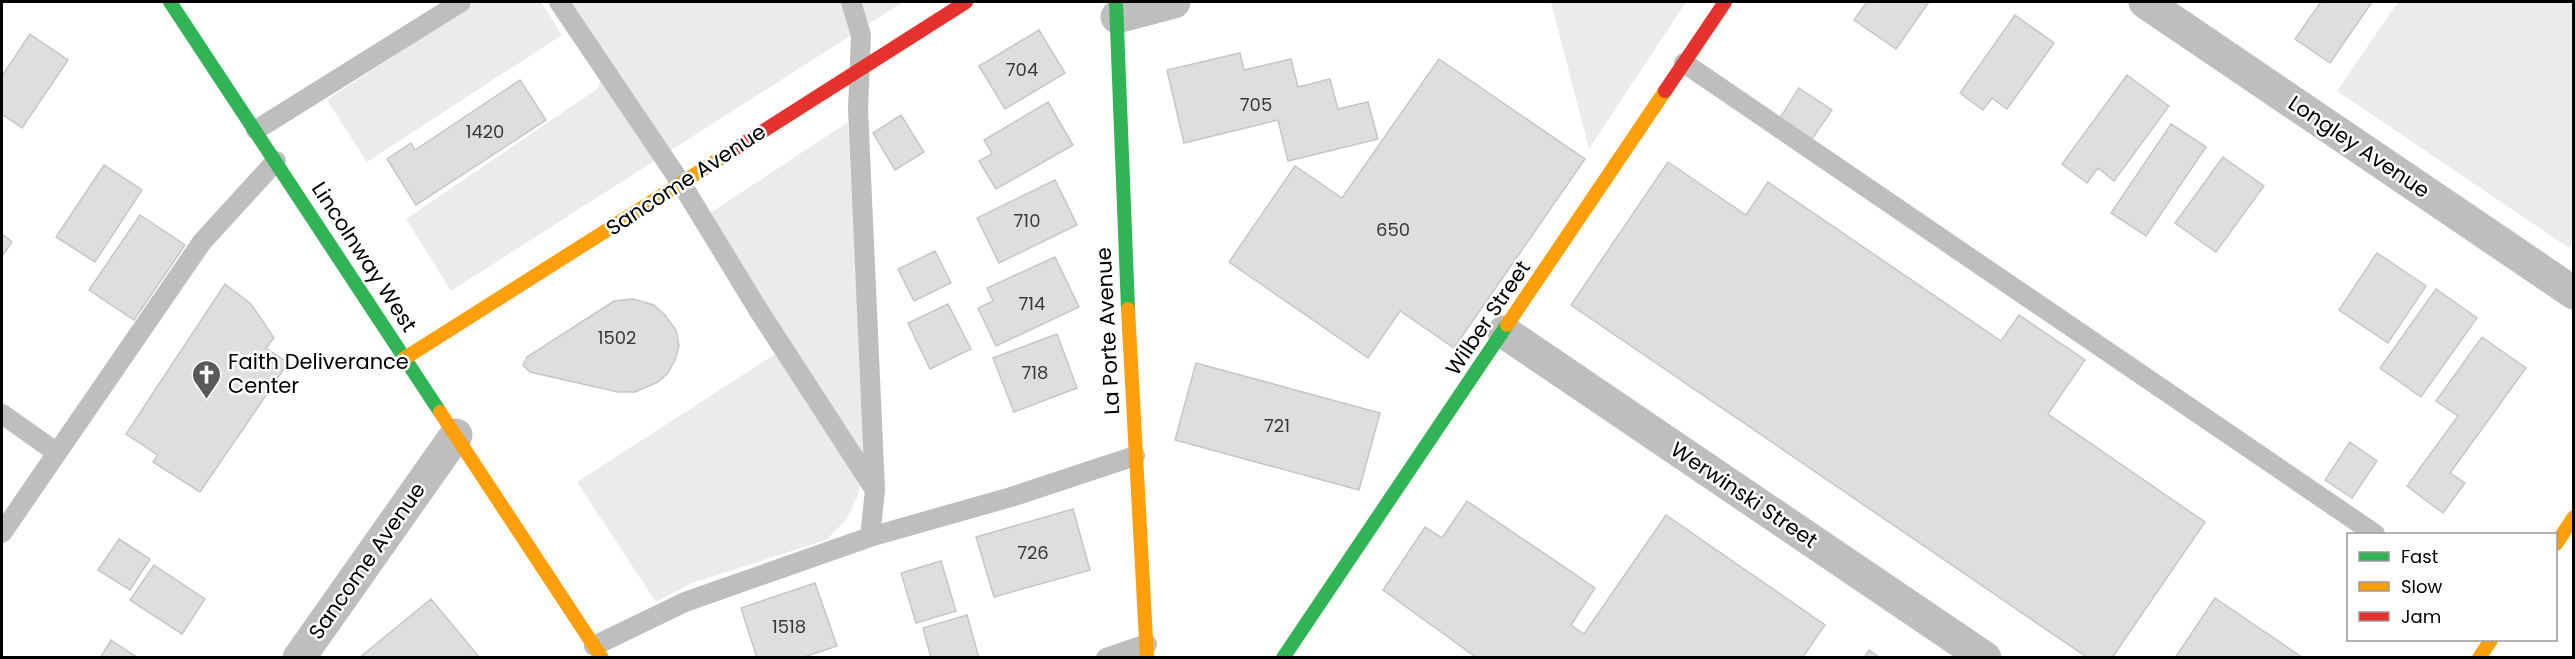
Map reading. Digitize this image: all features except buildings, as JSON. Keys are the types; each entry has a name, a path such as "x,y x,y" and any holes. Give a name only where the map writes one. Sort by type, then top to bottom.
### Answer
{"street":[{"name":"Lincolnway West","path":"170,2 598,652"},
{"name":"Sancome Avenue","path":"405,358 966,2"},
{"path":"1116,9 1174,2"},
{"name":"Wilber Street","path":"1282,657 1504,332 1725,2"},
{"name":"Longley Avenue","path":"2145,2 2574,293"},
{"name":"La Porte Avenue","path":"1116,9 1135,456 1147,651"},
{"name":"Werwinski Street","path":"1504,332 1985,657"},
{"name":"Sancome Avenue","path":"299,657 456,435"},
{"path":"2557,542 2574,517"},
{"path":"2479,657 2490,641"}],"lane":[{"path":"256,130 461,2"},
{"path":"559,2 681,183 759,311 875,490"},
{"path":"851,2 861,35 858,109 875,490 870,537"},
{"path":"1684,63 2374,533"},
{"path":"2,533 202,242 276,161"},
{"path":"2,414 56,453"},
{"path":"598,652 685,602 870,537 1011,497 1135,456"},
{"path":"1106,657 1147,651"}],"shaded area":[{"path":"476,2 541,2 562,35 367,162 327,100"},
{"path":"571,2 903,2 451,291 406,219 597,89 610,62"},
{"path":"1551,2 1686,2 1589,149"},
{"path":"2398,2 2573,2 2574,242 2569,248 2337,91"},
{"path":"848,122 865,459 858,495 846,520 826,540 692,583 656,602 577,482 789,345 707,215"}],"traffic: fast":[{"path":"170,2 440,412"},
{"path":"1116,2 1128,309"},
{"path":"1283,658 1507,325"}],"traffic: slow":[{"path":"1507,325 1665,91"},
{"path":"405,358 735,149"},
{"path":"1128,309 1147,658"},
{"path":"440,412 602,658"},
{"path":"2557,542 2574,517"},
{"path":"2479,658 2490,641"}],"traffic: jam":[{"path":"735,149 966,2"},
{"path":"1665,91 1725,2"}],"place":[{"name":"Faith Deliverance Center","path":"207,400"}]}
